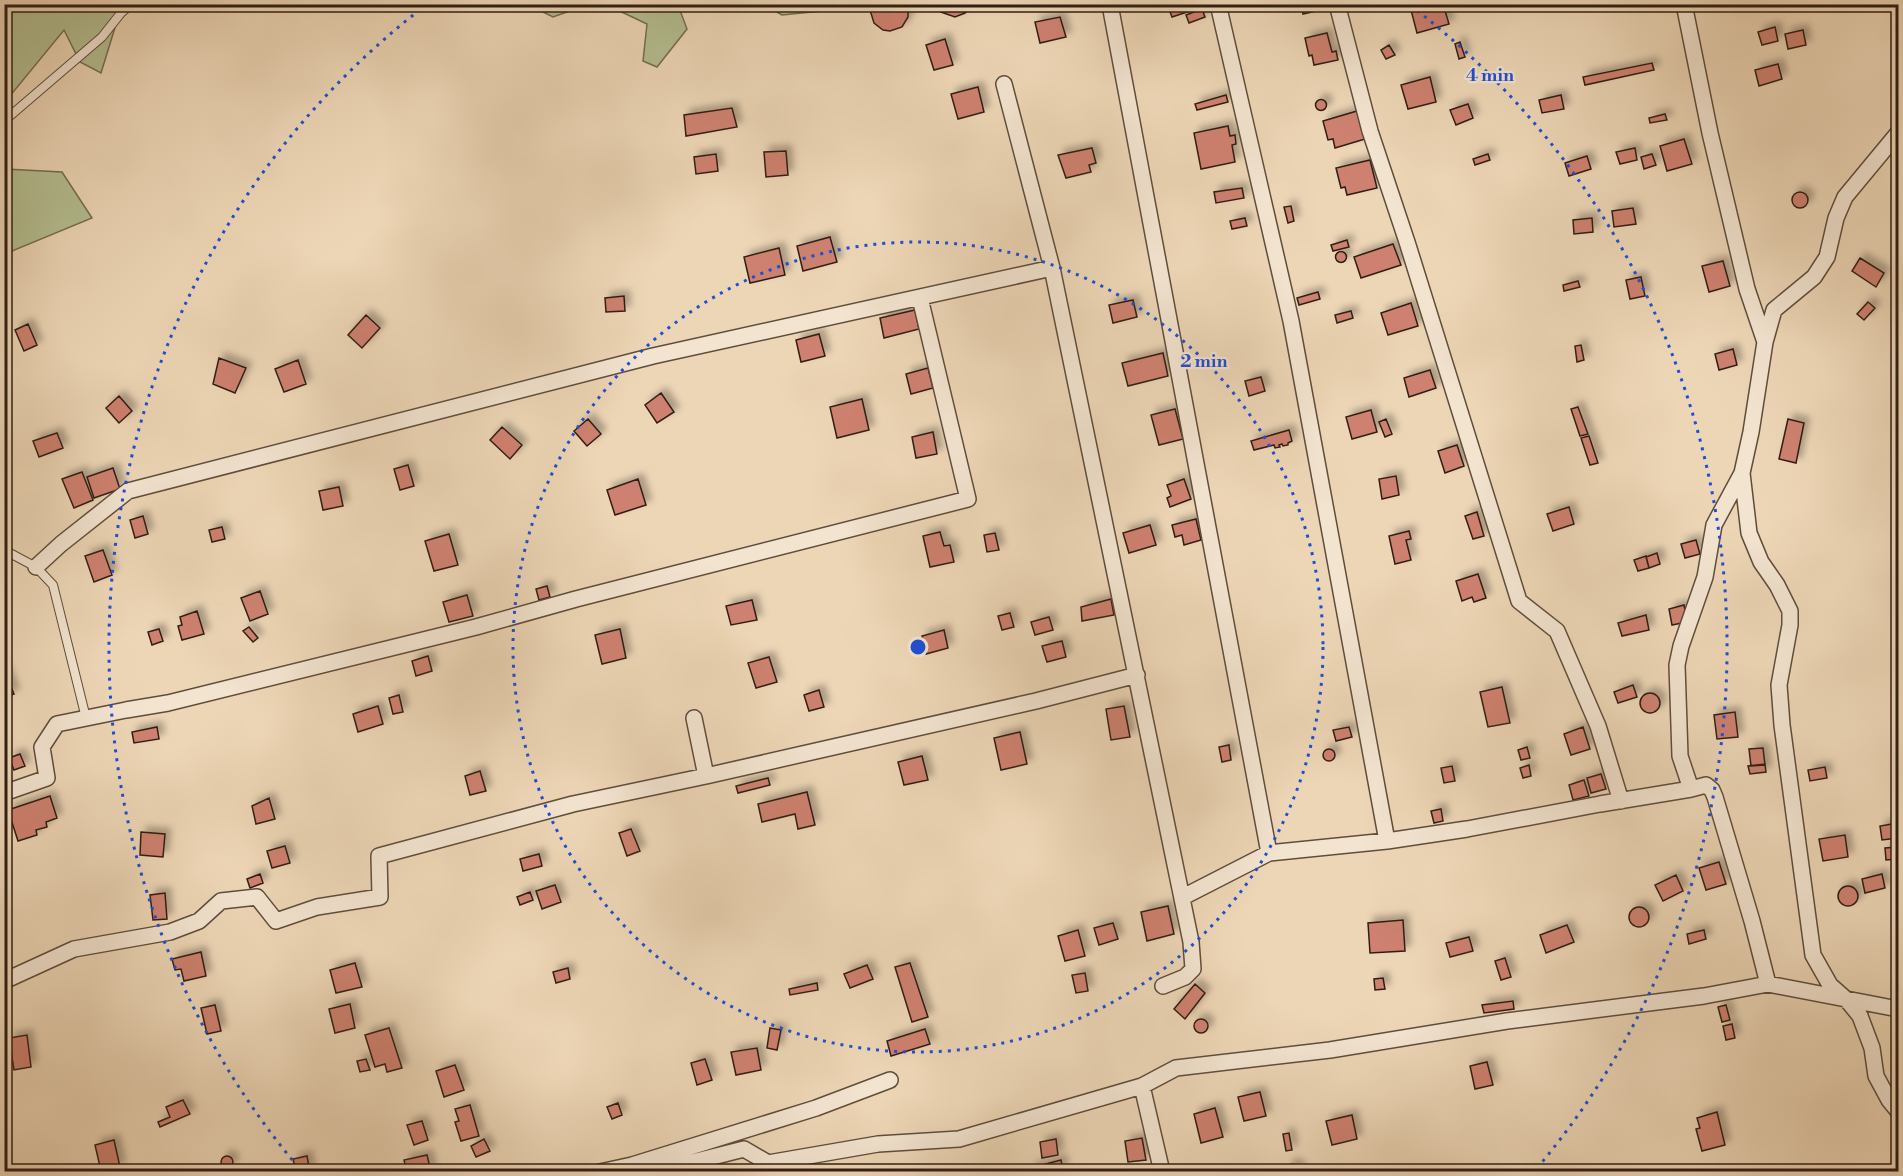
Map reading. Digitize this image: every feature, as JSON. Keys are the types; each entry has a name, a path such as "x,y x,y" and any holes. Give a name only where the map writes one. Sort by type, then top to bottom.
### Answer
{"street":[{"path":"1113,4 1111,10 1113,22 1269,853"},
{"path":"1218,4 1291,321 1387,841"},
{"path":"1337,4 1370,131 1520,601 1557,630 1598,726 1621,801"},
{"path":"1683,4 1710,133 1745,278 1765,342"},
{"path":"1004,84 1052,268 1191,942 1193,969 1185,977 1163,987"},
{"path":"1691,789 1680,756 1677,665 1681,646 1705,577 1714,525 1742,473 1765,342 1774,310 1814,277 1827,256 1836,218 1845,197 1899,133"},
{"path":"36,567 61,544 128,491 653,356 1052,268"},
{"path":"4,793 47,778 42,747 57,724 168,703 476,627 576,599 968,499 920,298"},
{"path":"1742,473 1749,533 1761,562 1777,585 1790,611 1790,625 1779,685 1782,725 1813,955 1830,985 1860,1016 1872,1048 1876,1076 1889,1100 1899,1111"},
{"path":"4,981 74,949 170,932 199,921 221,901 257,897 276,921 317,907 380,897 379,856 573,804 1036,701 1137,675"},
{"path":"694,718 706,776"},
{"path":"1183,897 1269,853 1387,841 1467,829 1706,785 1715,797 1768,984"},
{"path":"653,1172 744,1149 768,1163 878,1144 959,1139 1142,1086 1176,1068 1330,1050 1507,1021 1704,996 1768,984 1899,1009"},
{"path":"600,1172 632,1165 816,1108 890,1080"},
{"path":"1142,1086 1162,1172"}],"lane":[{"path":"4,121 102,37 131,4"},
{"path":"4,550 36,567 53,585 86,718"}],"green space":[{"path":"5,5 122,5 101,73 80,62 64,30 5,102"},
{"path":"529,5 587,5 553,17"},
{"path":"607,5 678,5 687,29 657,67 643,61 647,24"},
{"path":"764,5 831,5 822,11 782,15"},
{"path":"5,169 62,172 92,218 5,254"}],"building":[{"path":"872,4 908,4 908,17 902,27 890,31 883,30 874,23 870,10"},
{"path":"935,4 973,4 965,13 955,17 941,12"},
{"path":"1167,4 1204,4 1205,6 1172,17"},
{"path":"1301,4 1324,4 1325,9 1303,14"},
{"path":"1430,4 1443,4 1449,24 1417,33 1411,10"},
{"path":"1202,9 1205,17 1189,23 1186,15"},
{"path":"1060,17 1066,37 1040,43 1035,22"},
{"path":"1775,27 1778,41 1762,45 1758,32"},
{"path":"1803,30 1806,45 1788,49 1785,34"},
{"path":"1327,33 1332,52 1336,51 1338,60 1314,65 1312,55 1309,56 1305,38"},
{"path":"945,39 953,65 934,70 926,45"},
{"path":"1460,42 1465,57 1459,59 1455,44"},
{"path":"1389,45 1395,55 1386,59 1381,50"},
{"path":"1652,63 1654,70 1585,85 1583,77"},
{"path":"1778,64 1782,79 1759,86 1755,70"},
{"path":"1430,77 1436,102 1408,109 1401,85"},
{"path":"978,87 984,112 958,119 951,94"},
{"path":"1226,95 1228,102 1197,110 1195,104"},
{"path":"1561,95 1564,109 1542,113 1539,100"},
{"path":"1321,99 1327,105 1321,111 1315,105"},
{"path":"1468,104 1473,118 1456,125 1450,110"},
{"path":"732,108 737,127 686,136 684,115"},
{"path":"1357,111 1365,139 1335,148 1333,139 1328,140 1323,121"},
{"path":"1665,114 1667,120 1650,123 1649,118"},
{"path":"1228,126 1230,136 1235,135 1236,144 1232,145 1235,162 1201,169 1194,133"},
{"path":"1684,139 1692,164 1667,171 1660,146"},
{"path":"1092,148 1096,163 1089,165 1091,172 1066,178 1058,155"},
{"path":"1635,148 1637,160 1620,164 1616,152"},
{"path":"786,151 788,175 766,177 764,152"},
{"path":"716,154 718,171 696,174 694,157"},
{"path":"1488,154 1490,160 1475,165 1473,159"},
{"path":"1652,154 1656,165 1644,169 1641,157"},
{"path":"1587,156 1591,169 1569,176 1565,163"},
{"path":"1370,160 1377,188 1347,195 1345,187 1341,188 1336,168"},
{"path":"1242,188 1244,198 1216,203 1214,192"},
{"path":"1800,192 1808,200 1800,208 1792,200"},
{"path":"1291,206 1294,221 1288,223 1284,207"},
{"path":"1633,208 1636,224 1614,227 1612,211"},
{"path":"1245,218 1247,226 1232,229 1230,221"},
{"path":"1592,218 1593,232 1574,234 1573,220"},
{"path":"830,237 837,262 803,271 797,246"},
{"path":"1347,240 1349,247 1333,251 1331,245"},
{"path":"1393,244 1401,265 1361,278 1354,257"},
{"path":"779,248 785,275 750,283 744,257"},
{"path":"1341,251 1347,257 1341,263 1335,257"},
{"path":"1860,258 1884,273 1876,287 1852,271"},
{"path":"1723,261 1730,286 1709,292 1702,266"},
{"path":"1641,277 1645,296 1630,299 1626,280"},
{"path":"1578,281 1580,287 1564,291 1563,285"},
{"path":"1318,292 1320,299 1299,305 1297,298"},
{"path":"624,296 625,311 606,312 605,298"},
{"path":"1133,300 1137,317 1113,323 1109,305"},
{"path":"1868,302 1875,308 1864,320 1857,314"},
{"path":"1411,303 1418,326 1388,335 1381,313"},
{"path":"915,310 919,329 884,338 880,318"},
{"path":"1351,311 1353,318 1337,323 1335,315"},
{"path":"366,315 380,328 362,348 348,335"},
{"path":"28,324 37,345 24,351 15,330"},
{"path":"819,334 825,356 801,362 796,340"},
{"path":"1581,345 1584,360 1577,362 1575,346"},
{"path":"1733,349 1737,365 1719,370 1715,354"},
{"path":"1163,353 1168,376 1128,386 1122,363"},
{"path":"219,358 246,368 235,393 213,384"},
{"path":"298,360 306,384 284,392 275,369"},
{"path":"928,368 933,388 911,394 906,374"},
{"path":"1430,370 1436,388 1409,397 1404,378"},
{"path":"1261,377 1265,391 1249,396 1245,381"},
{"path":"661,393 674,412 657,423 645,405"},
{"path":"119,396 132,411 119,423 106,408"},
{"path":"862,399 869,430 837,438 830,407"},
{"path":"1578,407 1588,434 1580,436 1571,409"},
{"path":"1175,409 1183,439 1159,445 1151,415"},
{"path":"1371,410 1377,432 1352,439 1346,417"},
{"path":"588,419 601,434 587,446 574,431"},
{"path":"1386,419 1392,434 1385,437 1379,422"},
{"path":"1788,419 1804,423 1796,463 1779,459"},
{"path":"502,427 522,445 510,459 490,440"},
{"path":"1289,430 1292,441 1288,445 1283,446 1282,444 1275,448 1274,445 1254,450 1251,441"},
{"path":"933,432 937,454 916,458 912,437"},
{"path":"57,433 63,448 39,457 33,441"},
{"path":"1589,436 1598,463 1590,465 1581,438"},
{"path":"1457,445 1464,466 1445,473 1438,451"},
{"path":"408,465 414,486 400,490 394,469"},
{"path":"113,468 120,489 94,498 87,477"},
{"path":"82,472 93,500 74,508 62,479"},
{"path":"1396,476 1399,495 1382,499 1379,479"},
{"path":"638,479 646,505 615,515 607,490"},
{"path":"1184,479 1191,499 1170,507 1167,498 1171,496 1167,485"},
{"path":"339,487 343,506 323,510 319,491"},
{"path":"1569,507 1574,524 1553,531 1547,514"},
{"path":"1477,512 1484,536 1473,539 1465,516"},
{"path":"143,516 148,534 135,538 130,520"},
{"path":"1196,519 1201,540 1184,545 1182,535 1175,537 1172,525"},
{"path":"1150,525 1156,545 1129,553 1123,533"},
{"path":"222,527 225,539 212,542 209,530"},
{"path":"1409,531 1411,539 1406,540 1411,560 1395,564 1389,536"},
{"path":"940,532 944,546 950,545 954,562 930,567 923,536"},
{"path":"995,533 999,550 987,552 984,535"},
{"path":"449,534 458,565 434,571 425,541"},
{"path":"1696,540 1700,554 1685,558 1681,544"},
{"path":"103,550 112,575 94,582 85,556"},
{"path":"1657,553 1660,564 1649,568 1646,557"},
{"path":"1646,556 1649,568 1638,571 1634,560"},
{"path":"1478,574 1486,598 1474,602 1472,597 1462,601 1456,581"},
{"path":"547,586 550,597 539,600 536,589"},
{"path":"260,591 268,614 250,621 241,598"},
{"path":"467,595 473,616 449,622 443,602"},
{"path":"1111,599 1114,615 1082,621 1081,607"},
{"path":"752,600 757,620 731,625 726,606"},
{"path":"1684,605 1687,622 1672,625 1669,609"},
{"path":"197,611 204,634 182,640 178,626 182,625 180,617"},
{"path":"1010,613 1014,627 1002,630 998,616"},
{"path":"1646,615 1649,630 1622,636 1618,623"},
{"path":"1049,617 1053,630 1035,635 1031,622"},
{"path":"249,627 258,638 253,642 243,631"},
{"path":"159,629 163,641 152,645 148,632"},
{"path":"620,629 626,658 602,664 595,635"},
{"path":"944,630 948,648 926,654 922,636"},
{"path":"1062,641 1066,657 1047,662 1042,646"},
{"path":"428,656 432,671 416,676 412,661"},
{"path":"769,657 777,682 756,688 748,663"},
{"path":"4,669 14,694 4,697"},
{"path":"1633,685 1637,697 1618,703 1614,692"},
{"path":"1502,687 1510,723 1488,727 1480,692"},
{"path":"819,690 824,707 809,711 804,695"},
{"path":"1650,693 1657,696 1660,703 1657,710 1650,713 1643,710 1640,703 1643,696"},
{"path":"399,695 403,712 393,714 389,698"},
{"path":"378,706 383,724 358,732 353,714"},
{"path":"1124,706 1130,737 1111,740 1106,709"},
{"path":"1735,712 1738,737 1717,739 1714,715"},
{"path":"157,727 159,739 134,743 132,732"},
{"path":"1349,727 1352,737 1336,741 1333,730"},
{"path":"1583,727 1590,749 1571,755 1564,734"},
{"path":"1020,732 1027,764 1001,770 994,738"},
{"path":"1229,745 1231,760 1222,762 1219,747"},
{"path":"1527,747 1530,758 1521,760 1518,750"},
{"path":"1763,748 1765,765 1751,766 1749,749"},
{"path":"1329,749 1335,755 1329,761 1323,755"},
{"path":"20,754 25,766 14,770 9,758"},
{"path":"922,756 928,780 904,785 898,762"},
{"path":"1765,764 1766,772 1750,774 1748,766"},
{"path":"1529,765 1531,776 1523,778 1520,768"},
{"path":"1452,766 1455,781 1444,783 1441,768"},
{"path":"1825,767 1827,778 1810,781 1808,770"},
{"path":"480,771 486,791 470,795 465,776"},
{"path":"1601,774 1606,789 1591,793 1587,778"},
{"path":"768,778 770,785 738,793 736,786"},
{"path":"1584,780 1589,796 1573,800 1569,785"},
{"path":"807,792 815,825 798,829 795,814 762,822 758,804"},
{"path":"50,796 57,818 46,822 47,827 36,830 37,835 18,841 8,810"},
{"path":"269,798 275,819 256,824 252,806"},
{"path":"1441,809 1443,821 1434,823 1431,811"},
{"path":"1898,823 1898,838 1882,840 1880,826"},
{"path":"631,829 640,851 627,856 619,833"},
{"path":"141,832 165,834 163,857 140,855"},
{"path":"1845,835 1848,857 1823,861 1819,839"},
{"path":"285,846 290,863 272,868 267,851"},
{"path":"1898,847 1898,859 1886,860 1885,848"},
{"path":"539,854 542,866 523,871 520,859"},
{"path":"1719,862 1726,884 1706,890 1699,868"},
{"path":"260,874 263,883 250,888 247,879"},
{"path":"1882,874 1885,888 1865,893 1862,879"},
{"path":"1676,875 1683,891 1663,901 1655,885"},
{"path":"555,885 561,902 542,909 536,891"},
{"path":"1848,886 1855,889 1858,896 1855,903 1848,906 1841,903 1838,896 1841,889"},
{"path":"530,892 533,900 520,905 517,897"},
{"path":"165,893 167,919 153,920 150,895"},
{"path":"1168,906 1174,934 1147,941 1141,912"},
{"path":"1639,907 1646,910 1649,917 1646,924 1639,927 1632,924 1629,917 1632,910"},
{"path":"1403,920 1405,951 1370,953 1368,923"},
{"path":"1113,923 1118,939 1099,945 1094,928"},
{"path":"1567,925 1574,942 1546,953 1540,935"},
{"path":"1078,930 1085,956 1065,961 1058,936"},
{"path":"1704,930 1706,939 1689,944 1687,934"},
{"path":"1469,937 1473,951 1450,957 1446,943"},
{"path":"201,952 206,976 184,981 181,969 175,970 172,959"},
{"path":"1505,958 1511,977 1501,980 1495,961"},
{"path":"355,963 362,987 336,993 330,970"},
{"path":"910,963 928,1017 912,1022 895,967"},
{"path":"867,965 873,979 850,988 844,974"},
{"path":"568,968 570,979 556,983 553,972"},
{"path":"1085,973 1088,991 1076,993 1072,975"},
{"path":"1383,978 1385,989 1375,990 1374,979"},
{"path":"817,983 818,990 790,995 789,989"},
{"path":"1195,984 1205,993 1185,1019 1174,1009"},
{"path":"1513,1001 1514,1009 1484,1013 1482,1005"},
{"path":"350,1004 355,1028 335,1033 329,1009"},
{"path":"215,1005 221,1031 207,1034 201,1008"},
{"path":"1726,1005 1730,1020 1722,1022 1718,1007"},
{"path":"1198,1019 1204,1019 1208,1026 1204,1033 1198,1033 1194,1029 1194,1023"},
{"path":"1732,1024 1735,1038 1726,1040 1723,1026"},
{"path":"389,1028 402,1068 387,1072 385,1064 375,1067 365,1035"},
{"path":"770,1028 781,1030 777,1050 767,1048"},
{"path":"925,1029 930,1044 891,1056 887,1041"},
{"path":"27,1035 31,1067 14,1070 9,1038"},
{"path":"757,1048 761,1070 736,1075 731,1052"},
{"path":"366,1059 370,1070 360,1072 357,1061"},
{"path":"705,1059 712,1080 697,1085 691,1063"},
{"path":"1487,1062 1493,1085 1475,1089 1470,1066"},
{"path":"455,1065 464,1090 444,1097 436,1071"},
{"path":"1260,1092 1266,1116 1244,1121 1238,1097"},
{"path":"183,1100 190,1114 160,1127 158,1122 170,1117 166,1107"},
{"path":"618,1103 622,1115 612,1119 607,1107"},
{"path":"470,1105 479,1136 461,1141 455,1122 459,1121 455,1109"},
{"path":"1215,1108 1223,1137 1201,1143 1194,1114"},
{"path":"1717,1112 1725,1145 1702,1151 1696,1129 1700,1128 1697,1118"},
{"path":"1352,1115 1357,1139 1332,1145 1326,1121"},
{"path":"422,1121 428,1140 414,1145 407,1125"},
{"path":"1289,1133 1292,1150 1286,1151 1283,1134"},
{"path":"1142,1138 1146,1160 1128,1162 1125,1141"},
{"path":"484,1139 490,1151 476,1157 471,1146"},
{"path":"1056,1139 1058,1155 1042,1158 1040,1142"},
{"path":"114,1140 120,1167 101,1171 95,1145"},
{"path":"427,1155 431,1172 407,1172 404,1160"},
{"path":"229,1156 233,1162 229,1168 225,1168 221,1160"},
{"path":"307,1156 310,1172 296,1172 293,1159"},
{"path":"1061,1160 1063,1170 1031,1172 1030,1168"},
{"path":"1292,1164 1298,1166 1301,1172 1287,1172 1288,1166"}]}
